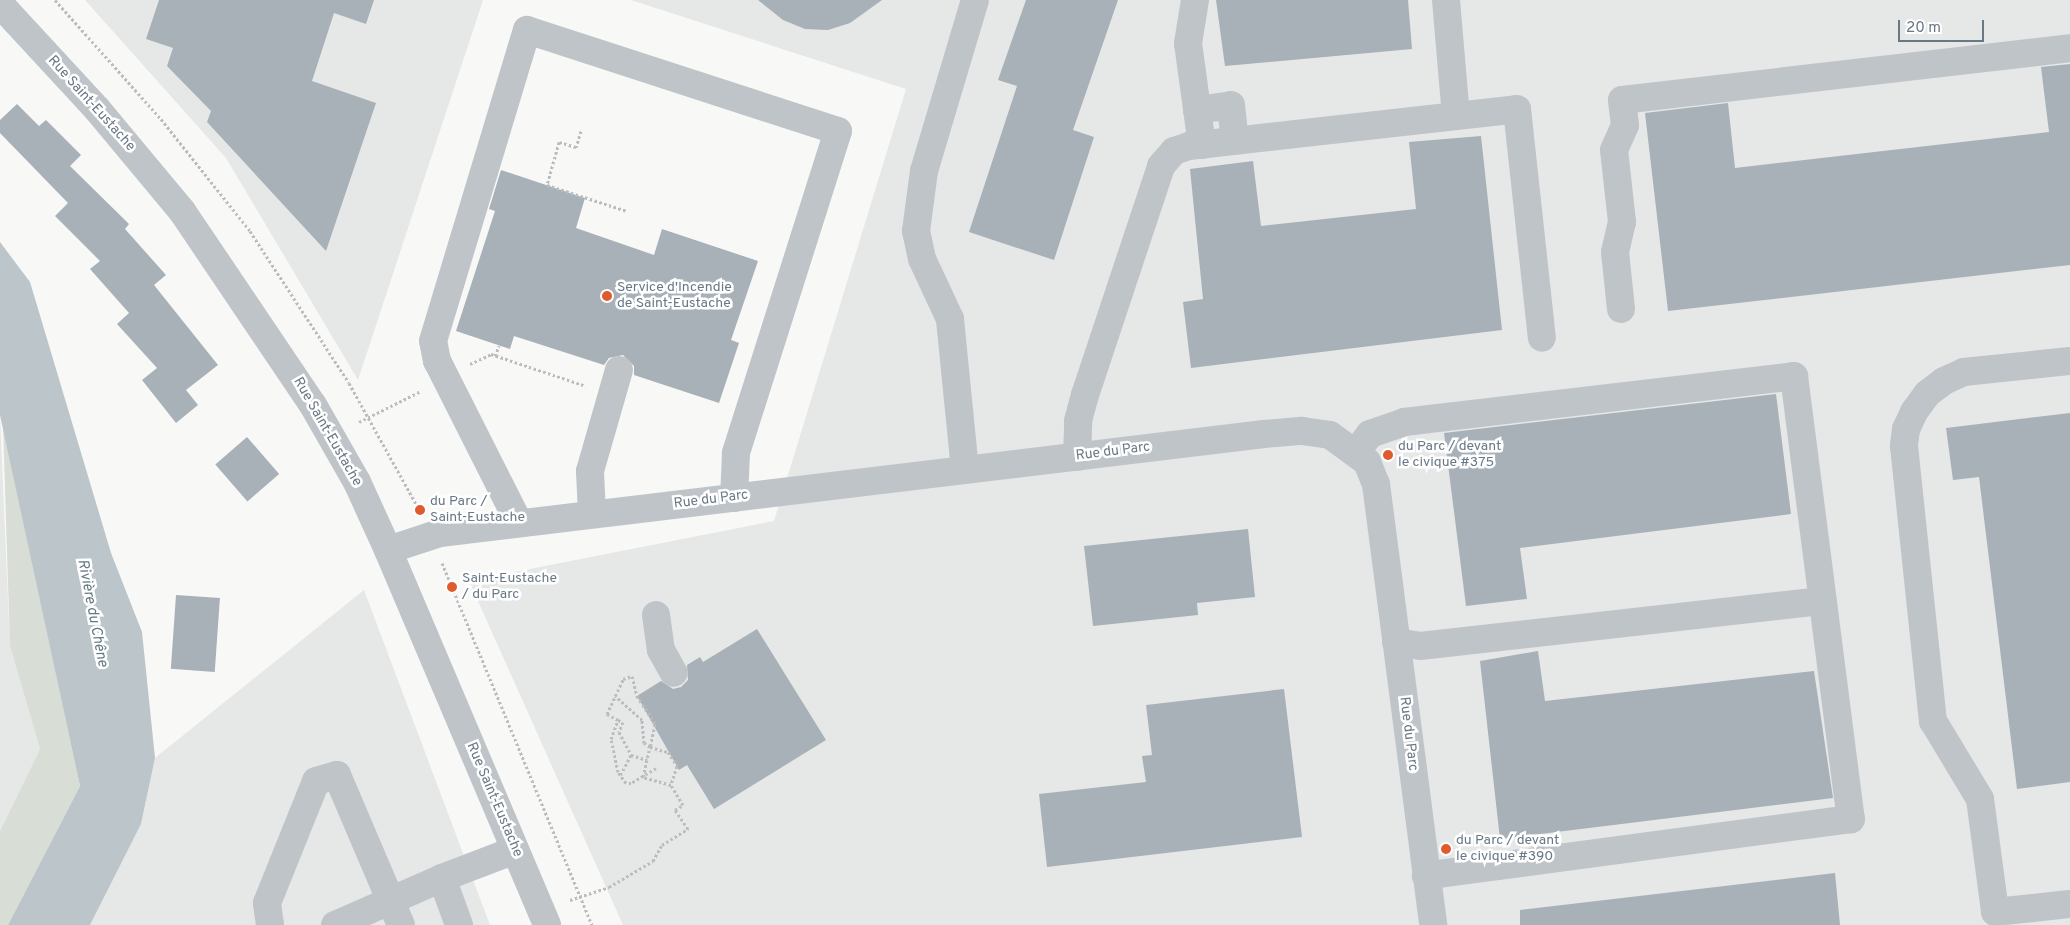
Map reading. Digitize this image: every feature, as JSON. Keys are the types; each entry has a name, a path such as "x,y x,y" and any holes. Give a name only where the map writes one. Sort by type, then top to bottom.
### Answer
{"street":[{"path":"965,470 950,319 922,259 916,232 922,179 975,0"},
{"path":"1195,0 1188,36 1202,145"},
{"path":"1446,0 1456,116"},
{"name":"Rue Saint-Eustache","path":"0,4 129,146 214,255 313,405 357,482 388,550 547,925"},
{"path":"518,523 446,379 434,351 436,328 502,105 527,30 838,131 736,453 734,498"},
{"path":"1620,309 1615,252 1622,222 1614,150 1625,125 1622,100 2070,48"},
{"path":"1197,110 1231,105 1235,141"},
{"path":"1077,457 1078,421 1085,395 1161,166 1174,151 1202,145 1517,109 1542,338"},
{"path":"2070,361 1964,372 1944,381 1926,394 1914,412 1906,429 1904,446 1933,721 1980,799 1995,912 2070,904"},
{"path":"1356,451 1370,434 1404,422 1794,376 1851,819 1426,876"},
{"path":"592,514 590,471 616,382"},
{"name":"Rue du Parc","path":"388,550 440,532 1291,432 1330,435 1356,451 1367,462 1376,484 1433,925"},
{"path":"1396,642 1420,646 1822,601"},
{"path":"656,614 661,650 674,673"},
{"path":"270,925 267,903 316,782 337,774 401,925"},
{"path":"335,925 391,899 515,850"},
{"path":"442,878 459,925"},
{"path":"373,925 391,899"}],"path":[{"path":"55,0 226,199 287,283 369,417 420,510"},
{"path":"581,130 576,147 559,142 546,185 627,211"},
{"path":"495,356 499,346"},
{"path":"359,422 495,356 616,382"},
{"path":"452,587 592,925"},
{"path":"643,777 647,760 650,747 655,724 637,696 632,676 623,679 607,714 624,722 619,732 631,755 647,760"},
{"path":"615,696 642,720 644,743 650,747 668,752 677,766 671,785"},
{"path":"618,720 611,739 620,776 626,783 643,777 656,768"},
{"path":"620,776 631,755"},
{"path":"570,900 609,887 653,861 662,845 688,829 675,810 683,805 671,785 643,777"}],"shaded area":[{"path":"85,0 483,0 358,380 226,158"},
{"path":"631,0 2070,0 2070,925 623,925 469,581 774,521 906,89"},
{"path":"0,415 10,646 40,749 0,831"},
{"path":"3,425 80,786 8,925 0,925 0,831 40,749 10,646"},
{"path":"364,590 490,925 90,925 141,824 155,758"}],"water":[{"name":"Rivière du Chêne","path":"0,242 30,282 111,553 142,632 155,758 141,824 90,925 8,925 80,786 0,415"}],"building":[{"path":"159,0 374,0 366,24 334,13 312,81 376,103 326,251 207,122 211,111 167,66 173,48 146,39"},
{"path":"758,0 882,0 850,23 828,30 805,29 783,20"},
{"path":"1026,0 1118,0 1073,130 1094,137 1054,260 969,232 1017,86 998,80"},
{"path":"1216,0 1408,0 1412,49 1225,66"},
{"path":"2070,64 2070,265 1668,311 1645,113 1728,103 1735,168 2049,132 2041,67"},
{"path":"17,104 39,126 46,120 81,155 70,166 129,224 125,229 166,275 154,285 218,365 186,390 198,405 176,423 142,380 157,368 117,324 129,313 90,269 100,261 55,216 68,203 0,133 0,120"},
{"path":"1481,136 1502,330 1191,368 1183,302 1203,299 1190,169 1253,161 1261,226 1416,209 1409,142"},
{"name":"Service d'Incendie de Saint-Eustache","path":"501,170 585,198 576,228 654,255 662,229 758,261 731,340 739,343 719,403 634,375 634,366 623,355 609,358 604,365 514,336 510,349 456,331 495,211 489,209"},
{"path":"1776,394 1791,514 1520,548 1527,599 1466,606 1444,433"},
{"path":"2070,413 2070,782 2017,789 1979,477 1953,480 1946,428"},
{"path":"247,437 279,474 247,502 215,465"},
{"path":"1248,529 1255,597 1197,603 1198,615 1093,626 1084,546"},
{"path":"176,595 220,598 215,672 171,669"},
{"path":"757,629 826,740 714,809 687,765 679,770 637,696 661,681 673,689 681,687 688,680 687,665 700,657 703,662"},
{"path":"1538,651 1545,701 1814,671 1833,798 1500,839 1480,661"},
{"path":"1284,689 1302,837 1047,867 1039,794 1146,782 1142,756 1152,755 1146,705"},
{"path":"1835,873 1840,925 1520,925 1520,910"}],"place":[{"name":"Service d'Incendie de Saint-Eustache","path":"607,296"},
{"name":"du Parc / devant le civique #375","path":"1388,455"},
{"name":"du Parc / Saint-Eustache","path":"420,510"},
{"name":"Saint-Eustache / du Parc","path":"452,587"},
{"name":"du Parc / devant le civique #390","path":"1446,849"}]}
